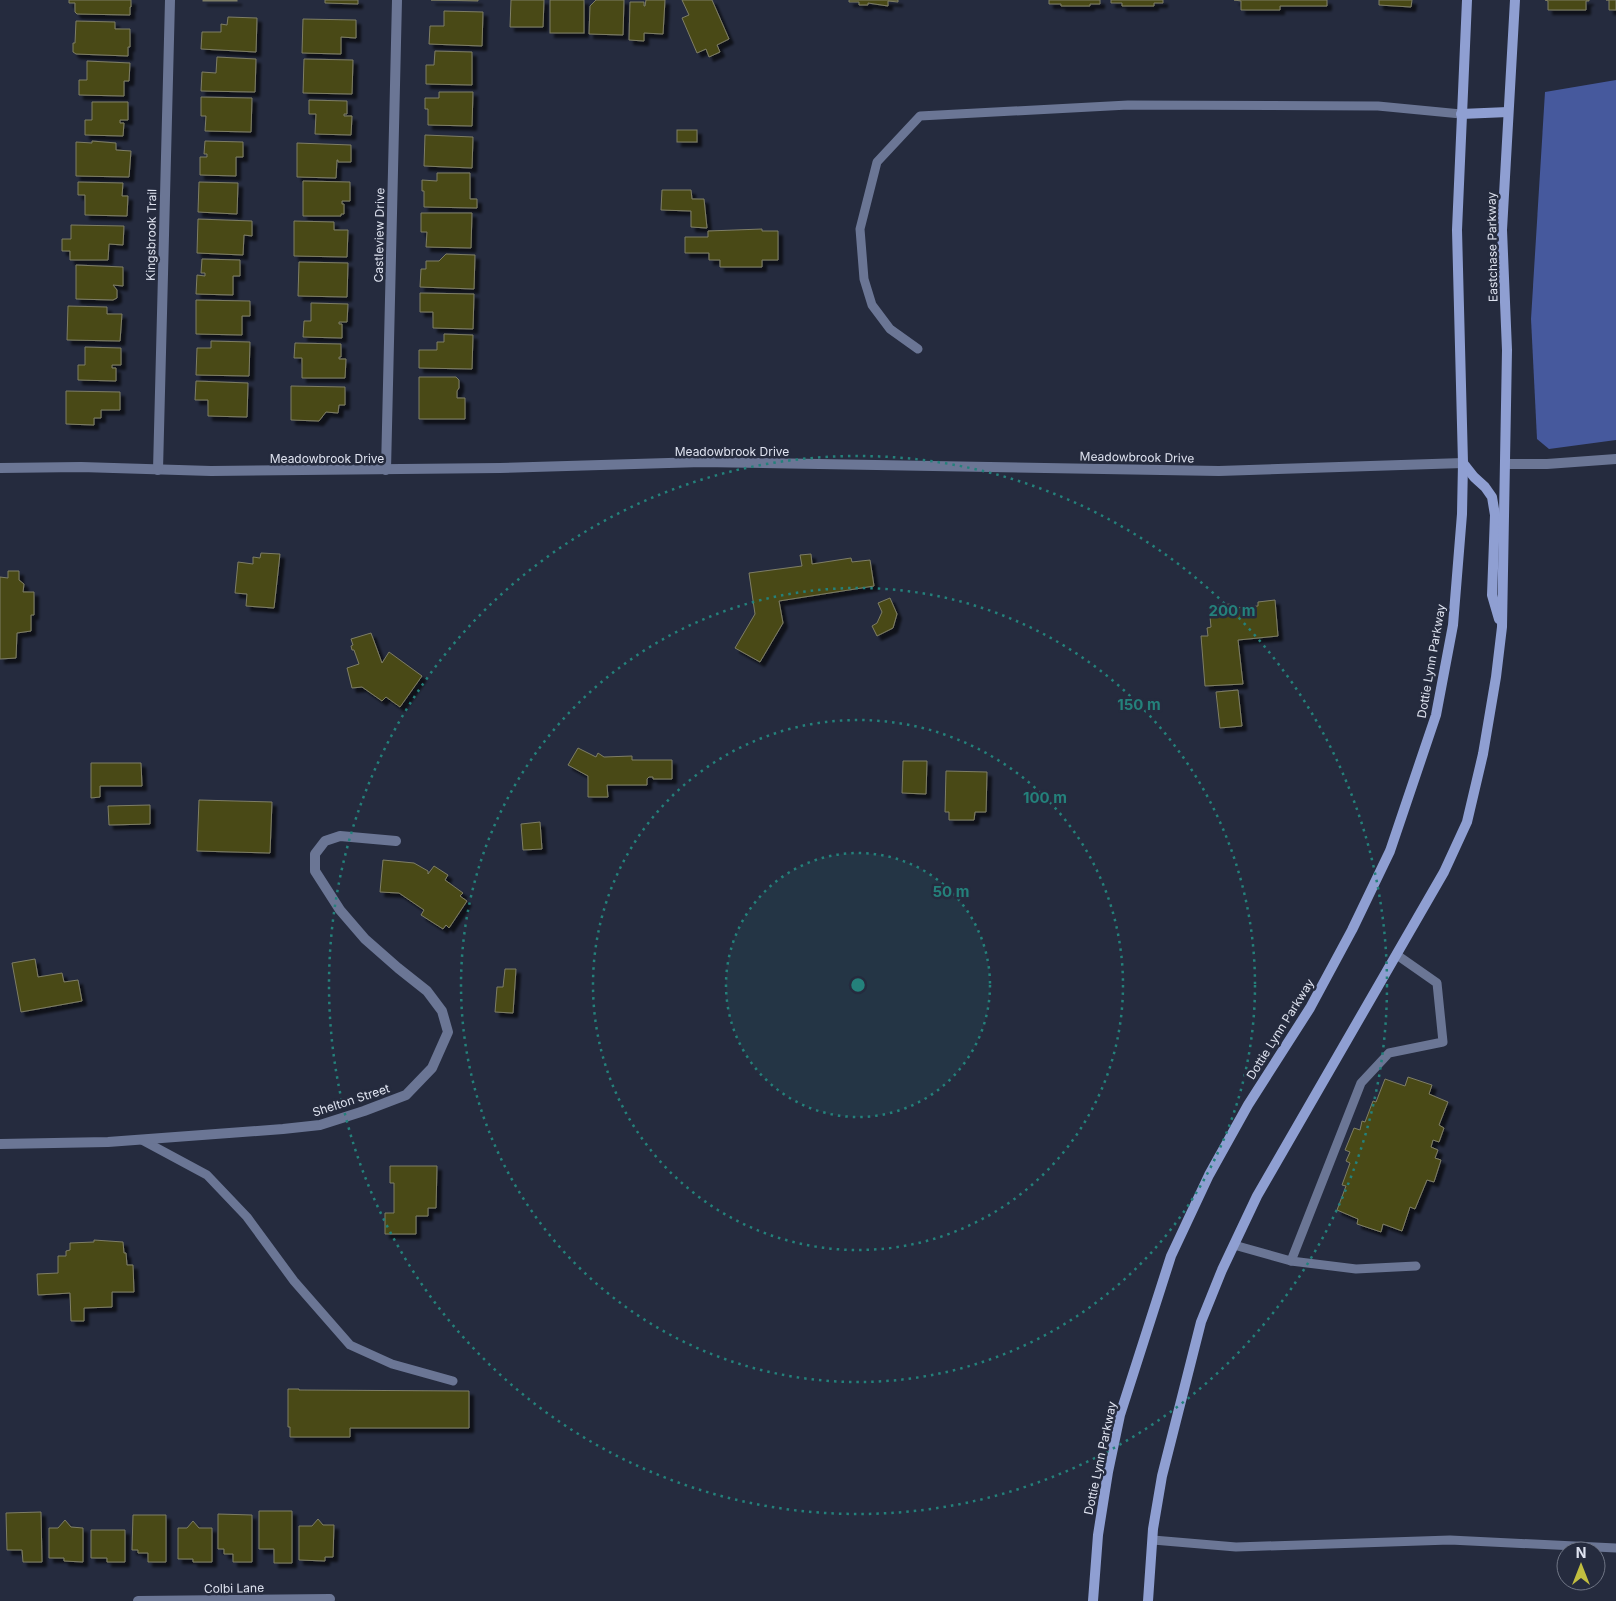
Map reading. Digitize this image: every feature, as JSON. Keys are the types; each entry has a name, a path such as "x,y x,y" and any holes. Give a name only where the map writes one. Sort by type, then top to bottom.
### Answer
{"main road":[{"path":"1467,0 1457,230 1463,463 1492,497 1495,515 1492,595 1502,627"},
{"name":"Eastchase Parkway","path":"1506,464 1507,350 1502,230 1515,0"},
{"path":"1461,114 1508,112"},
{"name":"Dottie Lynn Parkway","path":"1093,1601 1098,1535 1120,1414 1171,1256 1209,1175 1244,1113 1310,1008 1352,930 1390,851 1436,715 1453,625 1462,514 1463,463"},
{"path":"1148,1601 1152,1540 1162,1476 1201,1322 1222,1270 1257,1196 1444,872 1467,822 1483,754 1502,627 1506,464"}],"street":[{"name":"Kingsbrook Trail","path":"158,470 170,0"},
{"name":"Castleview Drive","path":"386,470 397,0"},
{"path":"1506,464 1547,464 1616,459"},
{"name":"Meadowbrook Drive","path":"0,468 82,467 221,471 386,470 710,462 1219,470 1463,463"},
{"name":"Shelton Street","path":"0,1144 142,1140 320,1125 406,1095 432,1068 448,1032 442,1011 427,991 365,939 340,910 315,871 315,854 325,841 340,836 396,841"},
{"name":"Colbi Lane","path":"138,1601 330,1599"}],"lane":[{"path":"918,349 890,328 872,305 864,279 860,229 876,162 920,116 1128,105 1378,106 1461,114"},
{"path":"1291,1261 1361,1083 1389,1053 1443,1042 1437,983 1396,955"},
{"path":"142,1140 208,1175 247,1217 294,1281 350,1345 392,1364 453,1380"},
{"path":"1234,1245 1291,1261 1356,1269 1416,1266"},
{"path":"1152,1540 1236,1548 1450,1540 1616,1548"}],"shaded area":[{"path":"1616,80 1616,440 1549,449 1537,439 1531,319 1545,92"}],"building":[{"path":"69,0 131,0 130,15 77,14 75,12 75,3 69,3"},
{"path":"237,0 237,1 203,1"},
{"path":"325,0 358,0 358,4 325,3"},
{"path":"431,0 478,0 478,1"},
{"path":"511,0 544,0 543,27 510,27"},
{"path":"550,0 584,0 584,33 550,33"},
{"path":"596,0 624,0 623,35 589,34 590,6"},
{"path":"646,0 665,0 663,34 644,33 644,41 629,40 630,2 644,2 645,6"},
{"path":"682,0 712,0 729,39 717,45 720,52 709,57 706,49 697,53 682,18 689,15"},
{"path":"849,0 898,0 898,2 888,1 888,6 868,3 868,5 859,5 859,2 849,2"},
{"path":"1049,0 1100,0 1100,4 1061,6 1061,4 1049,4"},
{"path":"1111,0 1163,0 1163,3 1154,3 1154,6 1122,6 1122,3 1111,3"},
{"path":"1234,0 1327,0 1327,6 1280,6 1280,10 1241,10 1241,1"},
{"path":"1379,0 1412,0 1411,7 1379,5"},
{"path":"1545,0 1589,1 1586,1 1586,10 1548,10 1548,1"},
{"path":"1609,0 1616,0 1616,10 1609,10"},
{"path":"444,11 483,12 482,46 429,44 430,26 444,26"},
{"path":"228,17 257,18 256,52 201,49 202,32 221,32 221,24 227,25"},
{"path":"303,19 356,20 356,38 341,37 341,54 302,53"},
{"path":"76,21 115,22 115,29 130,29 128,56 76,54 73,52"},
{"path":"435,51 472,52 472,85 426,84 426,65 434,65"},
{"path":"217,57 256,59 255,92 201,91 202,72 216,73"},
{"path":"304,59 353,60 352,94 303,93"},
{"path":"87,61 130,63 129,81 124,81 124,96 79,95 79,80 87,80"},
{"path":"439,92 473,92 472,126 428,125 428,109 425,109 425,98 439,98"},
{"path":"201,97 252,98 251,132 205,131 206,116 201,116"},
{"path":"309,100 347,101 347,114 344,114 344,116 352,116 351,135 315,134 316,114 309,114"},
{"path":"92,102 128,102 128,120 120,120 120,123 124,123 123,136 85,135 85,120 92,120"},
{"path":"677,130 697,130 697,142 677,142"},
{"path":"425,135 473,137 472,168 424,166"},
{"path":"92,141 116,143 116,150 131,151 129,177 76,176 76,142 92,143"},
{"path":"205,141 243,142 243,157 236,157 236,176 200,175 200,157 207,157 207,154 204,154"},
{"path":"297,143 351,145 351,162 338,162 337,160 336,178 297,177"},
{"path":"437,173 470,173 470,199 477,199 477,208 424,207 422,180 437,181"},
{"path":"303,181 350,182 350,201 342,201 342,204 344,204 344,214 341,214 341,216 303,216"},
{"path":"78,182 123,183 122,196 128,196 127,216 85,215 85,195 78,195"},
{"path":"199,182 238,183 237,214 198,212"},
{"path":"662,190 691,190 692,199 704,199 707,228 691,227 691,211 661,210"},
{"path":"421,213 472,213 471,248 426,247 427,232 421,232"},
{"path":"198,219 252,221 252,236 244,235 243,255 197,253"},
{"path":"294,221 334,222 334,230 348,230 347,257 294,256"},
{"path":"71,225 124,226 123,245 109,244 108,260 70,260 70,251 62,251 62,239 71,239"},
{"path":"762,229 762,231 778,231 778,260 762,260 762,267 720,267 720,260 709,260 709,253 685,253 685,237 708,237 708,231"},
{"path":"446,254 475,255 474,289 420,287 421,269 426,269 426,261 439,261"},
{"path":"202,259 240,260 240,276 233,276 233,295 196,294 197,275 205,276 205,273 201,273"},
{"path":"299,262 348,263 347,297 298,296"},
{"path":"76,265 123,267 123,286 113,285 117,290 117,298 113,300 76,299"},
{"path":"420,293 474,294 473,329 433,328 433,312 420,312"},
{"path":"196,300 250,301 250,316 242,316 242,335 196,334"},
{"path":"311,303 348,304 347,322 339,322 339,324 342,324 342,338 303,337 304,321 311,321"},
{"path":"68,306 107,307 107,314 122,314 120,341 67,340"},
{"path":"444,334 473,335 472,369 419,368 419,350 437,350 437,342 444,342"},
{"path":"211,341 250,342 249,376 196,375 197,348 211,348"},
{"path":"295,343 341,344 341,357 339,359 346,359 345,378 302,378 302,358 294,358"},
{"path":"85,347 121,348 121,365 112,365 112,368 116,368 116,381 78,380 78,365 85,365"},
{"path":"419,377 456,377 459,380 457,398 465,398 465,419 419,419"},
{"path":"196,381 248,383 247,417 208,416 208,400 195,400"},
{"path":"291,386 345,387 345,405 339,405 338,413 326,412 319,421 291,420"},
{"path":"66,391 120,392 120,410 101,410 101,418 94,418 94,425 66,424"},
{"path":"261,553 280,554 274,608 246,606 247,594 235,593 238,562 253,564 253,557 260,558"},
{"path":"811,554 812,564 851,558 852,562 870,560 874,586 779,601 783,623 760,662 735,648 755,614 749,573 802,566 800,555"},
{"path":"8,571 19,571 19,580 24,584 23,592 34,592 34,615 31,615 31,631 17,633 16,658 0,659 0,577 8,578"},
{"path":"890,598 897,614 893,628 877,636 872,626 877,623 882,612 878,603"},
{"path":"1275,600 1278,636 1238,640 1243,684 1205,686 1201,636 1208,636 1207,628 1211,627 1209,606 1231,604 1232,608 1258,606 1258,602"},
{"path":"371,633 382,663 389,652 422,676 400,707 386,697 382,701 362,687 352,688 347,668 359,664 354,650 352,650 351,639"},
{"path":"1238,690 1242,726 1220,728 1216,692"},
{"path":"578,748 596,757 598,753 604,757 632,756 632,760 672,760 672,779 653,779 653,777 649,777 647,785 607,785 608,797 588,797 588,776 568,765"},
{"path":"903,761 927,761 926,794 902,793"},
{"path":"91,763 141,763 142,786 100,786 100,797 91,798"},
{"path":"946,771 987,772 986,812 975,812 974,820 949,820 949,812 945,812"},
{"path":"199,800 272,802 270,853 197,851"},
{"path":"150,805 150,824 109,825 108,806"},
{"path":"540,822 542,849 523,850 521,824"},
{"path":"383,860 414,863 428,871 428,874 434,866 448,875 445,880 463,893 460,896 467,901 449,928 446,925 443,929 421,915 424,910 399,893 380,892"},
{"path":"35,959 38,977 62,973 64,982 78,980 82,1001 21,1012 12,963"},
{"path":"505,969 516,969 513,1013 495,1012 497,987 503,987"},
{"path":"1408,1077 1432,1085 1429,1094 1448,1102 1439,1125 1444,1128 1439,1142 1433,1140 1431,1147 1438,1150 1435,1158 1441,1160 1434,1182 1427,1180 1415,1209 1410,1207 1402,1231 1383,1224 1381,1232 1357,1224 1358,1219 1337,1210 1346,1186 1342,1185 1350,1163 1346,1161 1350,1152 1345,1150 1354,1128 1360,1130 1362,1121 1365,1122 1373,1101 1376,1102 1385,1079 1405,1086"},
{"path":"390,1166 437,1166 436,1208 428,1208 428,1216 416,1216 416,1234 385,1234 385,1213 394,1213 394,1183 390,1183"},
{"path":"94,1240 123,1242 127,1265 133,1265 134,1292 112,1292 112,1307 84,1308 84,1321 71,1321 70,1293 38,1295 37,1274 58,1273 58,1256 66,1256 66,1251 70,1250 70,1243 94,1242"},
{"path":"288,1389 469,1391 469,1428 350,1428 350,1437 290,1437 290,1427 288,1427"},
{"path":"259,1511 292,1511 292,1563 274,1563 274,1549 259,1549"},
{"path":"41,1512 42,1562 23,1562 22,1550 7,1550 6,1513"},
{"path":"218,1514 252,1515 252,1562 233,1562 233,1554 224,1554 224,1549 218,1549"},
{"path":"133,1515 166,1515 166,1562 148,1562 148,1553 138,1553 138,1550 132,1550"},
{"path":"318,1519 323,1525 334,1525 333,1557 325,1557 325,1561 299,1560 299,1526 312,1526"},
{"path":"65,1520 71,1527 83,1528 83,1562 64,1561 64,1558 49,1558 49,1528 58,1528"},
{"path":"193,1521 199,1528 212,1528 212,1562 193,1562 193,1559 178,1559 178,1528 187,1528"},
{"path":"91,1530 125,1530 125,1562 107,1562 107,1558 91,1558"}]}
